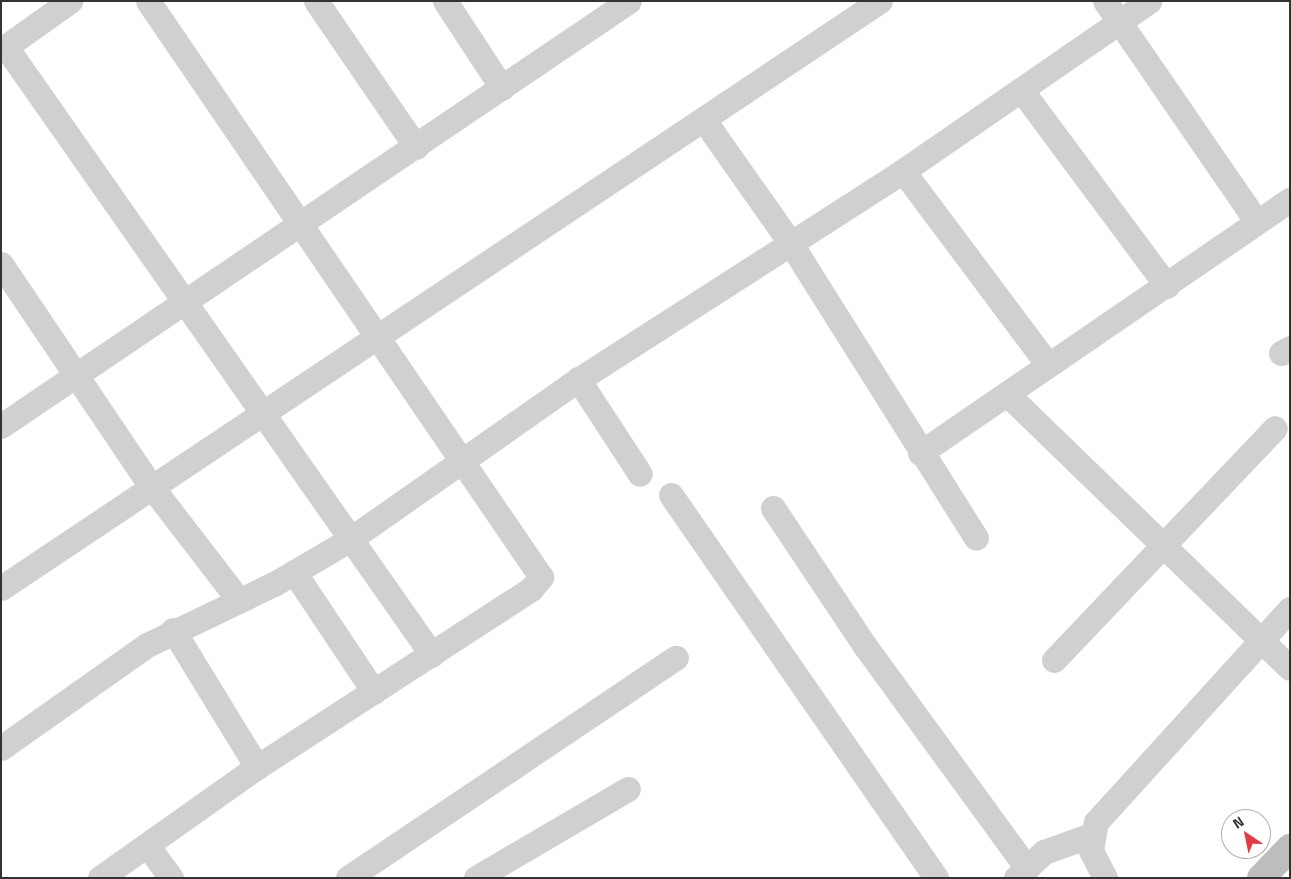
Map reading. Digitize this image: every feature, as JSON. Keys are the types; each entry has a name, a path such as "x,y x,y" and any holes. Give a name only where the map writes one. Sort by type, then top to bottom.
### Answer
{"street":[{"path":"70,1 4,48 183,304 262,413 349,540 432,655"},
{"path":"100,878 257,767 531,589 541,576 298,226 148,1"},
{"path":"316,1 416,147"},
{"path":"445,1 502,88"},
{"path":"1,426 416,147 629,1"},
{"path":"1,588 151,486 376,340 880,1"},
{"path":"1105,1 1256,221"},
{"path":"1,748 173,630 294,572 349,540 461,459 578,379 903,171 1022,91 1149,1"},
{"path":"1022,91 1166,286"},
{"path":"704,120 791,244 920,453 976,538"},
{"path":"903,171 1048,365"},
{"path":"920,453 1166,286 1256,221 1290,200"},
{"path":"1,264 78,375 151,486 238,600"},
{"path":"578,379 640,474"},
{"path":"1008,395 1290,668"},
{"path":"1054,660 1163,543 1275,428"},
{"path":"671,495 936,878"},
{"path":"773,508 1021,873 1054,846 1091,835"},
{"path":"294,572 374,692"},
{"path":"1105,878 1094,863 1091,835 1096,822 1258,639 1290,609"},
{"path":"173,630 257,767"},
{"path":"348,878 676,658"},
{"path":"476,878 628,789"},
{"path":"147,845 171,878"},
{"path":"1261,878 1290,848"}]}
